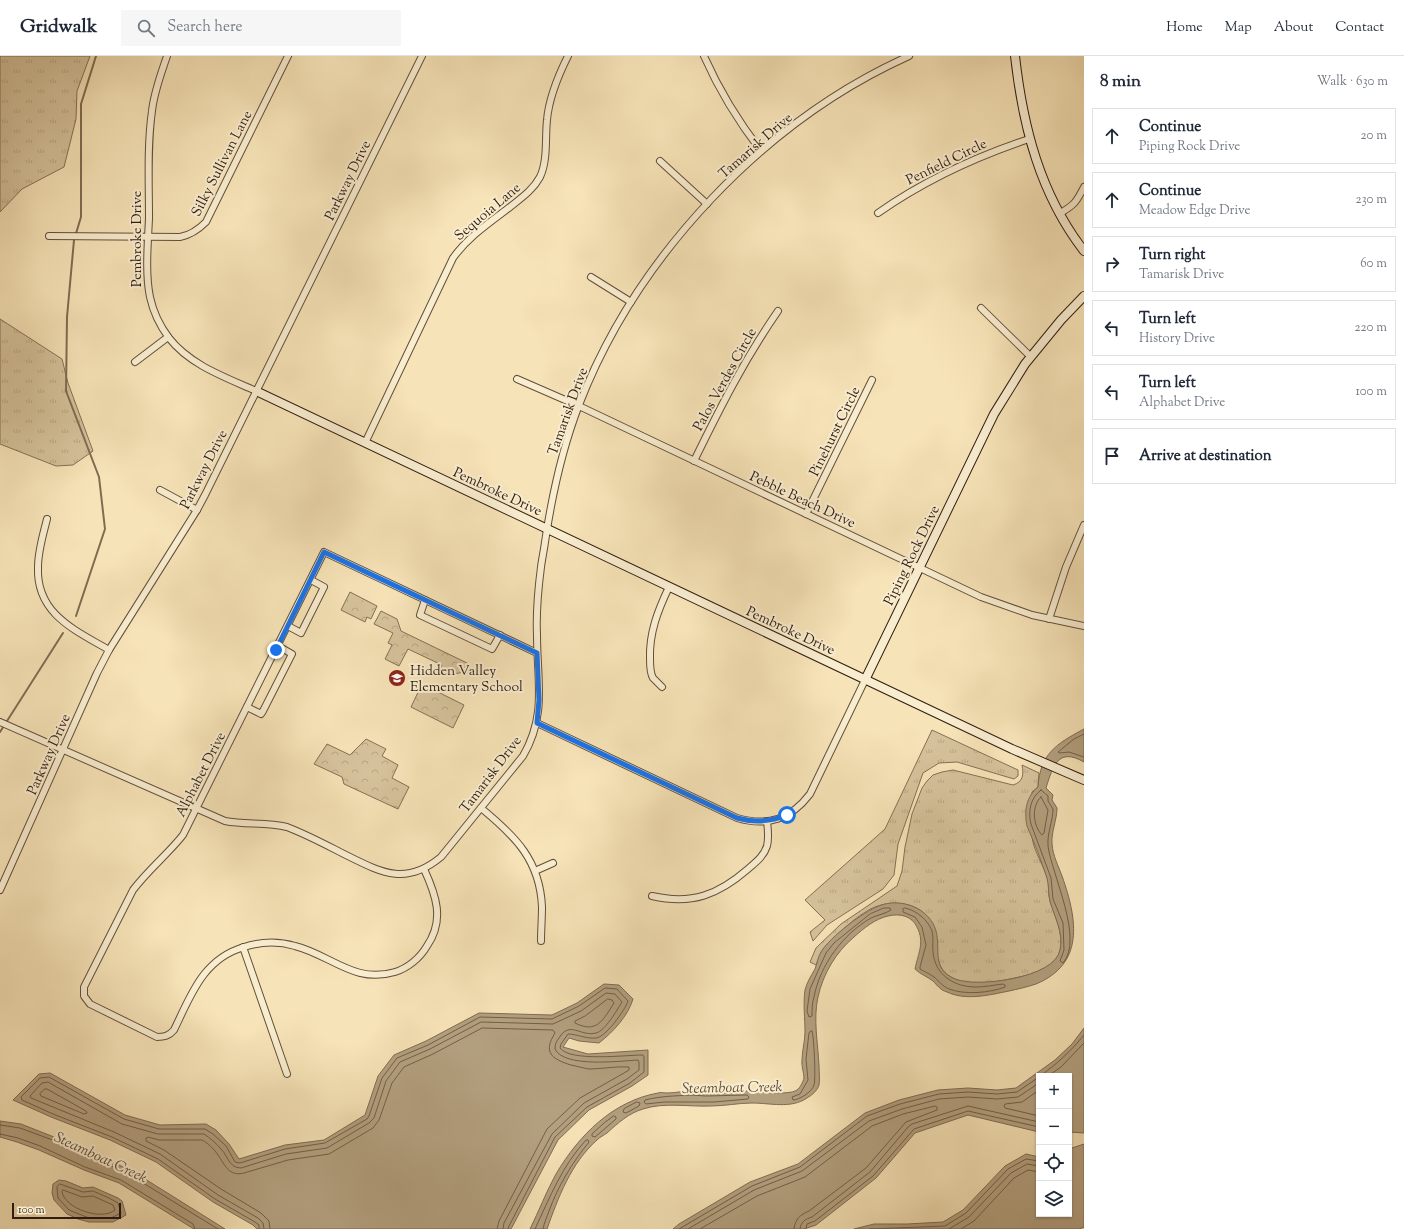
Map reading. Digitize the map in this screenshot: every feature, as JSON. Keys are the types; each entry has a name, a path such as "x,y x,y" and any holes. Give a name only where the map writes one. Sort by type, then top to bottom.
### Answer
{"street":[{"name":"Pembroke Drive","path":"167,56 155,93 150,123 148,283 150,296 159,322 168,337 187,356 199,364 1030,758 1084,780"},
{"name":"Silky Sullivan Lane","path":"49,236 187,235 200,228 206,222 288,56"},
{"name":"Parkway Drive","path":"0,890 97,673 109,650 196,510 422,56"},
{"name":"Sequoia Lane","path":"365,443 453,258 471,237 529,192 540,177 544,158 549,104 554,88 568,56"},
{"path":"704,56 726,100 740,123 761,151"},
{"name":"Tamarisk Drive","path":"424,869 441,857 523,756 530,744 537,723 539,700 537,606 546,529 558,473 579,406 599,361 632,302 664,255 707,204 761,151 819,107 871,75 909,56"},
{"path":"1015,56 1021,100 1029,139 1041,176 1059,214 1084,251"},
{"name":"Penfield Circle","path":"878,213 918,187 945,172 986,154 1029,139"},
{"path":"660,161 707,204"},
{"path":"1059,214 1078,200 1084,187"},
{"path":"591,278 632,302"},
{"name":"Piping Rock Drive","path":"537,723 737,818 747,821 776,820 796,810 810,794 994,414 1031,357 1061,320 1084,296"},
{"path":"981,308 1031,357"},
{"name":"Palos Verdes Circle","path":"694,461 725,396 778,311"},
{"path":"135,362 168,337"},
{"name":"Pebble Beach Drive","path":"517,379 579,406 981,596 1013,609 1049,619 1084,626"},
{"name":"Pinehurst Circle","path":"806,514 872,380"},
{"path":"160,490 196,510"},
{"path":"47,519 38,567 38,579 44,599 50,609 66,624 109,650"},
{"path":"1049,619 1066,567 1084,525"},
{"name":"Alphabet Drive","path":"84,996 84,987 133,890 141,879 177,843 197,809 324,552 425,600"},
{"path":"288,626 301,633 310,616 324,587 311,580"},
{"path":"662,687 653,677 651,672 651,639 654,622 669,587"},
{"path":"500,635 492,649 420,615 425,600 500,635 537,653"},
{"path":"248,707 261,714 292,654 278,646"},
{"path":"0,722 225,821 287,827 382,872 404,874 424,869 437,901 438,912 430,943 423,953 408,966 398,971 376,976 358,973 306,949 282,943 264,943 244,947 225,956 210,967 202,976 174,1030 166,1036 157,1037 90,1004 84,996 78,999"},
{"path":"481,808 506,829 519,844 527,855 535,871 541,901 541,941"},
{"path":"652,896 677,900 691,899 715,892 726,886 760,860 764,853 768,838 767,821"},
{"path":"535,871 553,863"},
{"path":"244,947 287,1074"}],"green space":[{"path":"0,56 90,56 77,91 76,119 64,167 22,189 0,212"},
{"path":"0,319 62,359 68,383 93,451 73,465 56,466 0,444"},
{"path":"350,592 377,606 371,619 367,617 365,622 341,610"},
{"path":"381,611 397,619 401,631 467,663 466,671 456,674 443,672 440,670 442,665 408,649 399,666 385,659 392,645 388,643 393,633 374,624"},
{"path":"422,684 464,705 453,728 411,707"},
{"path":"932,730 1018,770 1018,776 1014,779 957,762 939,763 923,773 898,844 894,875 883,889 827,925 813,941 810,932 825,920 805,900 885,829"},
{"path":"366,739 386,749 382,756 398,765 392,778 409,787 398,809 344,784 342,777 314,764 327,744 350,755"},
{"path":"1022,765 1039,773 1038,787 1032,792 1032,837 1048,880 1049,898 1060,931 1060,951 1052,964 1033,974 998,981 976,983 956,980 943,970 939,963 935,934 930,920 917,908 909,905 892,903 875,907 860,915 826,945 816,965 810,962 816,948 841,924 897,886 902,871 912,814 922,788 933,775 953,770 1013,785 1019,782 1022,778"}],"water":[{"path":"1084,729 1084,762 1075,758 1062,758 1054,766 1046,788 1053,795 1052,800 1057,808 1052,835 1053,848 1067,893 1073,925 1073,939 1070,953 1063,965 1052,975 1036,984 1019,989 970,997 954,995 942,990 933,981 915,969 921,943 919,932 915,923 909,918 901,915 888,916 879,919 862,930 841,949 823,980 818,997 816,1014 819,1085 812,1094 801,1101 780,1105 742,1103 716,1106 677,1105 651,1107 633,1113 598,1139 580,1159 566,1182 547,1229 530,1229 556,1174 575,1146 599,1122 626,1104 642,1097 660,1093 691,1091 746,1091 787,1093 797,1090 804,1078 802,1053 805,1035 804,996 809,979 825,946 847,926 872,909 887,904 905,904 913,906 928,916 936,931 938,958 940,964 947,975 955,979 980,982 1014,978 1045,968 1055,960 1060,950 1060,931 1050,901 1047,878 1027,826 1026,810 1028,800 1038,787 1042,766 1051,751 1065,740"},
{"path":"604,984 619,985 633,999 628,1012 615,1029 599,1043 579,1041 569,1038 563,1047 588,1054 648,1050 648,1075 632,1086 589,1110 558,1140 511,1229 257,1229 253,1225 213,1202 156,1162 110,1140 51,1117 13,1100 39,1074 50,1073 125,1115 160,1125 206,1124 216,1130 229,1144 239,1159 285,1145 324,1140 365,1115 378,1076 394,1055 426,1041 479,1013 552,1015 577,1003"},
{"path":"1084,1028 1084,1133 1072,1132 1072,1073 1037,1073 1055,1060 1072,1044"},
{"path":"1036,1074 1036,1131 968,1115 915,1133 876,1178 816,1225 804,1229 673,1229 750,1182 798,1164 865,1113 899,1100 938,1090 968,1088 997,1090 1016,1088"},
{"name":"Steamboat Creek","path":"0,1121 21,1124 101,1156 137,1174 225,1229 194,1229 119,1183 84,1170 39,1150 0,1137"},
{"path":"1084,1144 1084,1227 1079,1229 854,1229 874,1224 943,1222 963,1210 1005,1166 1026,1154 1036,1156 1036,1217 1072,1217 1072,1148"},
{"path":"59,1180 66,1181 83,1188 93,1187 118,1198 122,1201 126,1215 113,1222 89,1222 67,1214 54,1200 52,1193 53,1184"}],"waterway":[{"path":"76,616 105,529 99,477 66,391 67,317 74,240 81,217 81,104 96,56"},
{"path":"0,732 63,633"}],"place":[{"name":"Hidden Valley Elementary School","path":"397,678"}],"route":[{"path":"276,650 324,552 537,653 539,710 537,723 737,818 758,822 776,820 787,815"}]}
